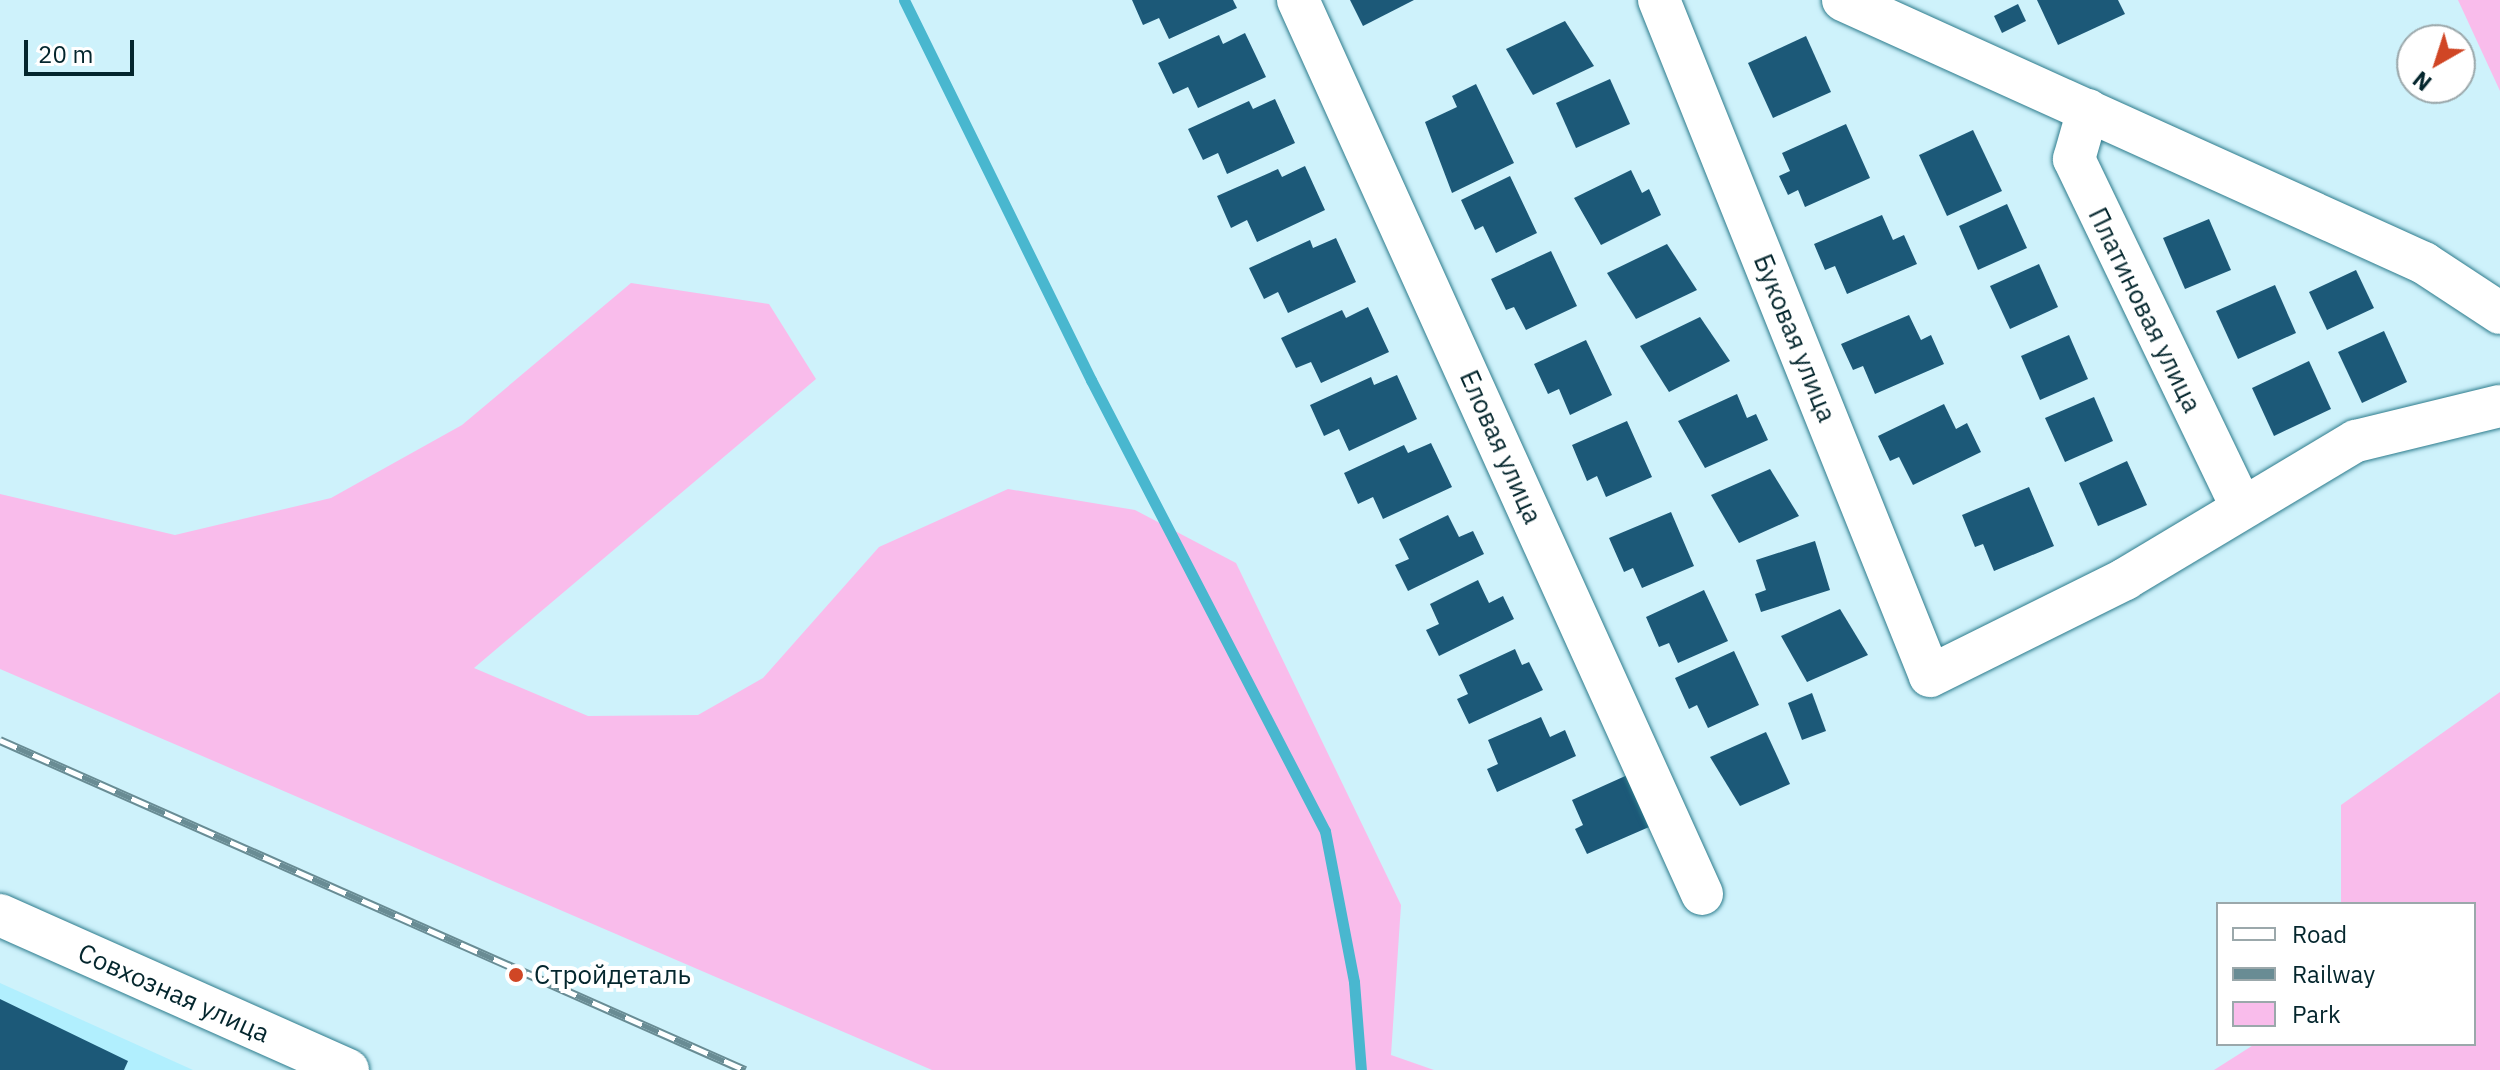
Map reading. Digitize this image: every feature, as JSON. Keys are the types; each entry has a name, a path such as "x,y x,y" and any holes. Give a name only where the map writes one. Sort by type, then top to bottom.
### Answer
{"street":[{"name":"Еловая улица","path":"1298,0 1702,894"},
{"name":"Буковая улица","path":"1659,0 1930,676 2125,579 2241,506"},
{"path":"1843,0 2424,263 2500,313"},
{"name":"Платиновая улица","path":"2088,110 2074,159 2241,506"},
{"path":"2241,506 2356,441 2500,406"},
{"name":"Совхозная улица","path":"0,915 348,1070"}],"shaded area":[{"path":"0,983 193,1070 0,1070"}],"green space":[{"path":"2458,0 2500,0 2500,91 2476,39 2476,24 2469,24"},
{"path":"631,283 769,304 816,379 474,668 588,716 698,715 763,678 879,547 1008,489 1135,510 1236,563 1401,905 1391,1055 1434,1070 932,1070 0,669 0,494 175,535 331,498 462,425"},
{"path":"2500,692 2500,1070 2214,1070 2252,1046 2476,1046 2476,902 2341,902 2341,805"}],"building":[{"path":"1132,0 1233,0 1237,8 1169,39 1159,18 1143,25"},
{"path":"1350,0 1414,0 1363,26"},
{"path":"2037,0 2118,0 2125,14 2058,45"},
{"path":"2018,4 2026,21 2002,33 1994,16"},
{"path":"1565,21 1594,66 1533,95 1506,49"},
{"path":"1245,33 1266,77 1198,108 1188,87 1173,94 1158,63 1219,35 1223,44"},
{"path":"1806,36 1831,92 1773,118 1748,63"},
{"path":"1610,79 1630,124 1576,148 1556,103"},
{"path":"1476,84 1514,163 1452,193 1425,122 1457,107 1452,96"},
{"path":"1275,99 1295,143 1227,174 1218,153 1203,160 1188,129 1249,101 1253,109"},
{"path":"1846,124 1870,178 1805,207 1798,190 1788,195 1779,176 1790,171 1782,153"},
{"path":"1973,130 2002,191 1947,216 1919,155"},
{"path":"1305,166 1325,210 1257,242 1247,220 1231,228 1217,196 1278,169 1282,177"},
{"path":"1631,170 1642,193 1649,189 1661,215 1601,245 1574,198"},
{"path":"1510,176 1537,233 1496,253 1483,226 1475,230 1461,200"},
{"path":"2007,204 2027,248 1978,270 1959,226"},
{"path":"1882,215 1893,240 1904,235 1917,264 1847,294 1835,266 1825,270 1814,244"},
{"path":"2209,219 2231,270 2185,289 2163,238"},
{"path":"1336,238 1356,282 1288,313 1278,292 1264,299 1249,268 1310,240 1313,248"},
{"path":"1667,244 1697,290 1636,319 1607,273"},
{"path":"1551,251 1577,306 1526,330 1514,307 1506,310 1491,279"},
{"path":"2039,264 2058,307 2010,329 1990,286"},
{"path":"2356,270 2374,308 2327,330 2309,292"},
{"path":"2275,285 2296,333 2238,359 2216,311"},
{"path":"1368,307 1389,352 1321,383 1311,362 1296,368 1281,338 1342,310 1346,318"},
{"path":"1909,315 1921,340 1931,335 1944,364 1875,394 1863,366 1853,370 1841,344"},
{"path":"1700,317 1730,361 1669,392 1640,346"},
{"path":"2384,331 2407,382 2362,403 2338,352"},
{"path":"2069,335 2088,379 2040,400 2021,356"},
{"path":"1586,340 1612,395 1570,415 1559,389 1548,394 1534,364"},
{"path":"2309,361 2331,409 2274,436 2252,388"},
{"path":"1397,375 1417,419 1349,451 1339,429 1324,436 1310,405 1371,377 1374,385"},
{"path":"1737,394 1747,418 1756,414 1768,440 1705,468 1678,421"},
{"path":"2094,397 2113,441 2065,462 2045,418"},
{"path":"1944,404 1956,429 1967,423 1981,452 1913,485 1899,457 1890,461 1878,436"},
{"path":"1627,421 1652,477 1606,497 1597,476 1587,481 1572,445"},
{"path":"1431,443 1452,487 1383,519 1373,497 1358,504 1344,473 1404,445 1408,453"},
{"path":"2127,461 2147,505 2098,526 2079,483"},
{"path":"1770,469 1799,516 1739,543 1711,495"},
{"path":"2029,487 2054,546 1994,571 1983,544 1975,547 1962,515"},
{"path":"1671,512 1694,566 1642,588 1633,568 1624,572 1609,538"},
{"path":"1448,515 1459,537 1473,531 1484,554 1408,591 1395,565 1409,559 1399,539"},
{"path":"1815,541 1830,590 1761,612 1755,594 1766,590 1756,560"},
{"path":"1478,580 1489,603 1503,596 1514,619 1439,656 1426,630 1439,624 1430,604"},
{"path":"1704,590 1728,641 1678,663 1669,643 1659,647 1646,617"},
{"path":"1840,609 1868,655 1807,682 1781,636"},
{"path":"1515,649 1522,665 1529,662 1543,690 1469,724 1457,699 1468,694 1459,675"},
{"path":"1734,651 1759,705 1708,728 1697,705 1689,709 1675,678"},
{"path":"1812,693 1826,731 1802,740 1788,703"},
{"path":"1541,717 1550,737 1565,730 1576,756 1497,792 1487,769 1498,764 1488,740"},
{"path":"1766,732 1790,784 1740,806 1710,757"},
{"path":"1643,768 1656,824 1587,854 1575,829 1583,825 1572,800"},
{"path":"0,999 128,1061 124,1070 0,1070"}],"waterway":[{"path":"904,0 1091,380 1325,831 1354,982 1361,1070"}],"railway":[{"path":"0,740 745,1070"}],"place":[{"name":"Стройдеталь","path":"516,975"}]}
